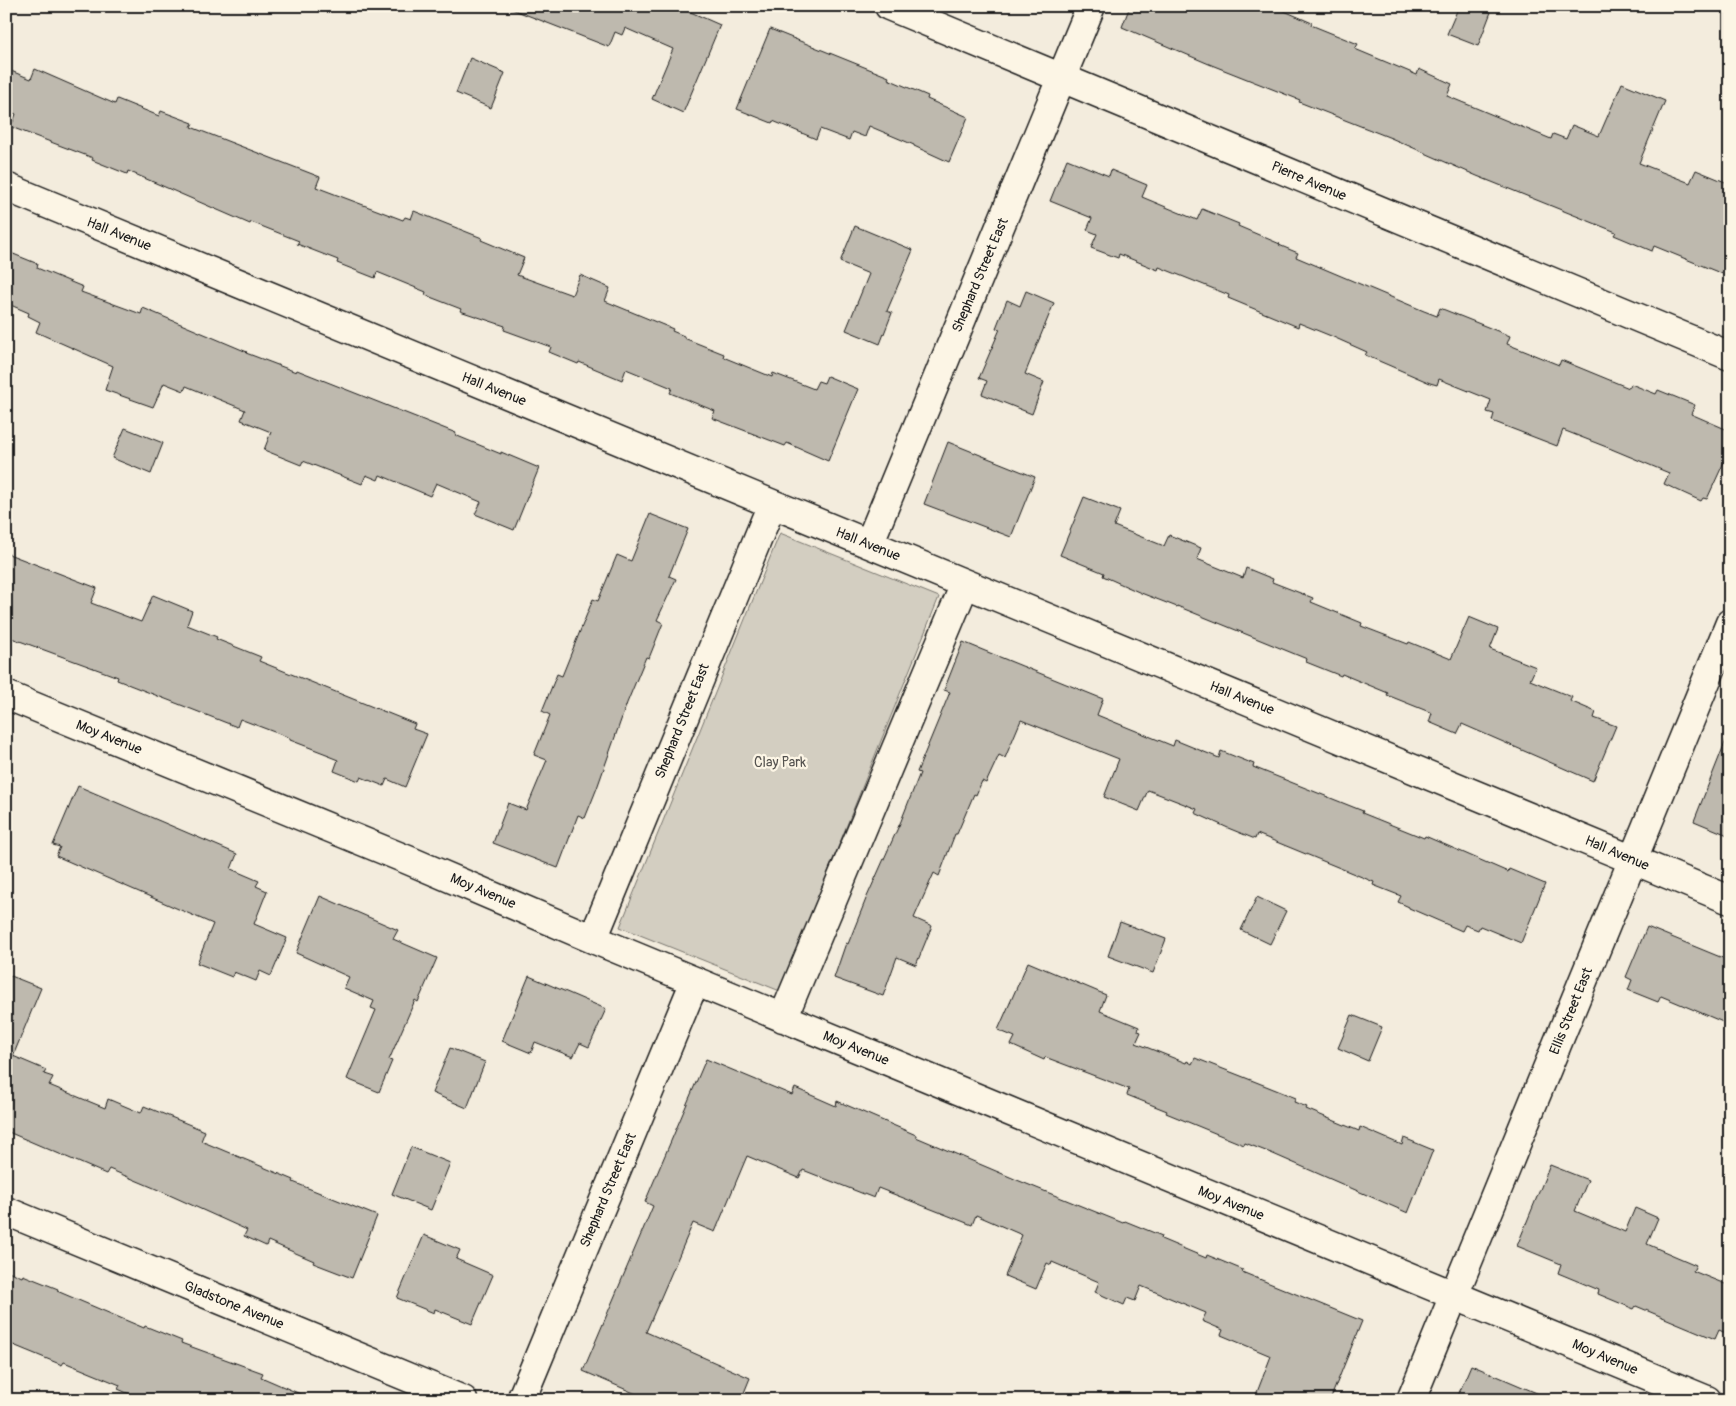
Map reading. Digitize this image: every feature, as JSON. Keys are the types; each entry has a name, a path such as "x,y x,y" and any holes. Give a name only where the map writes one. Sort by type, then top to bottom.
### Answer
{"street":[{"name":"Pierre Avenue","path":"889,6 1730,356"},
{"name":"Shephard Street East","path":"869,544 1091,6"},
{"name":"Hall Avenue","path":"6,187 1730,900"},
{"name":"Shephard Street East","path":"593,939 772,504"},
{"path":"783,1018 965,584"},
{"name":"Ellis Street East","path":"1411,1400 1730,622"},
{"name":"Moy Avenue","path":"6,695 1707,1400"},
{"name":"Shephard Street East","path":"521,1400 695,981"},
{"name":"Gladstone Avenue","path":"6,1211 463,1400"}],"green space":[{"name":"Clay Park","path":"780,533 939,597 780,991 620,927"}],"building":[{"path":"509,6 677,6 720,25 683,113 652,99 673,49 625,28 622,35 615,32 609,47 509,8"},
{"path":"1130,6 1273,6 1312,23 1311,25 1358,44 1355,49 1417,75 1419,69 1452,84 1447,96 1551,139 1553,134 1566,139 1572,125 1599,136 1622,83 1665,101 1639,163 1690,183 1696,170 1730,184 1730,277 1654,246 1652,251 1614,235 1616,232 1477,176 1391,138 1299,102 1300,100 1122,27"},
{"path":"1459,6 1476,6 1491,12 1478,46 1447,34"},
{"path":"770,29 889,77 888,79 928,96 927,99 968,117 949,162 869,126 865,137 852,132 849,140 820,129 816,139 773,121 772,123 737,109"},
{"path":"470,58 505,73 491,108 456,93"},
{"path":"6,69 31,79 35,69 115,104 117,99 159,116 161,111 193,123 191,127 320,177 316,187 403,220 405,217 411,219 414,211 482,238 481,240 524,258 517,275 572,295 580,275 610,288 605,301 673,329 672,331 684,336 684,338 724,354 723,357 772,377 773,373 814,389 818,381 824,383 827,376 858,389 828,461 787,443 785,446 712,418 715,411 670,393 672,388 626,369 622,380 579,362 578,364 549,352 551,347 504,330 505,326 460,311 461,309 425,295 426,292 377,272 375,278 337,263 338,260 297,244 299,241 251,222 250,224 128,171 127,174 92,160 93,158 11,127 16,114 6,110"},
{"path":"1067,159 1109,176 1111,170 1147,185 1142,197 1197,220 1202,209 1239,224 1238,226 1298,253 1296,257 1424,311 1437,316 1440,308 1510,336 1507,344 1559,365 1561,360 1629,388 1631,384 1656,394 1658,390 1695,405 1691,414 1730,431 1730,449 1707,499 1703,498 1701,501 1664,484 1669,473 1609,448 1563,430 1557,446 1492,421 1494,414 1487,412 1491,400 1439,379 1437,385 1430,383 1365,355 1367,352 1331,336 1299,323 1298,327 1228,298 1229,295 1159,267 1158,270 1119,254 1118,258 1091,248 1097,234 1087,230 1092,218 1050,201"},
{"path":"855,226 913,250 887,311 892,313 880,344 846,330 869,274 840,262"},
{"path":"6,251 38,264 37,268 83,287 81,292 141,314 143,308 246,353 296,372 297,370 539,468 514,530 475,514 481,502 436,483 430,496 380,475 378,480 366,475 362,484 303,461 301,465 264,450 271,432 241,420 245,410 186,386 184,391 164,383 153,407 105,390 113,366 36,332 40,322 28,316 29,313 6,303"},
{"path":"1026,291 1054,303 1025,374 1044,382 1032,414 982,394 987,381 979,378 1000,329 996,328 1007,300 1020,306"},
{"path":"125,428 163,443 151,474 112,458"},
{"path":"948,442 1035,477 1011,537 924,504"},
{"path":"1084,497 1120,511 1114,526 1164,546 1169,535 1201,548 1197,559 1243,578 1246,568 1273,579 1272,582 1313,598 1311,602 1362,623 1361,626 1408,644 1409,642 1451,659 1469,617 1498,629 1490,649 1536,667 1530,680 1572,697 1570,701 1596,712 1594,718 1616,726 1593,781 1462,724 1457,734 1429,722 1432,713 1387,695 1388,693 1342,674 1341,676 1306,662 1307,659 1141,593 1103,576 1104,573 1060,555"},
{"path":"650,514 688,529 669,576 676,579 657,620 663,623 649,658 646,657 627,703 585,818 578,815 558,868 493,843 508,803 526,810 547,760 534,755 550,715 542,711 557,674 562,676 593,599 598,601 617,555 631,561"},
{"path":"6,553 97,588 91,603 141,622 153,595 192,611 187,625 261,657 259,661 415,724 413,729 427,734 405,787 387,779 384,786 361,777 359,781 334,771 338,760 290,740 290,738 240,719 237,727 117,680 118,677 6,636"},
{"path":"963,642 1103,699 1097,715 1173,746 1175,740 1219,758 1221,751 1254,764 1253,767 1363,811 1362,813 1424,838 1425,836 1508,872 1509,869 1545,884 1521,943 1480,926 1478,930 1465,925 1462,931 1398,902 1401,896 1373,885 1374,882 1257,834 1255,839 1195,813 1197,809 1148,790 1139,811 1104,797 1119,759 1021,720 1005,758 999,755 986,783 982,781 976,795 974,794 957,834 955,834 939,876 934,873 914,918 932,926 916,965 897,957 883,996 834,978 846,943 848,944 920,773 917,772 950,692 944,690"},
{"path":"1728,735 1730,735 1730,836 1694,821"},
{"path":"78,786 237,854 231,869 259,881 256,886 267,891 254,924 287,938 271,976 260,971 256,981 234,972 232,977 197,963 213,924 56,856 60,847 53,845"},
{"path":"320,896 398,930 393,939 437,958 418,1002 415,1000 389,1060 392,1061 379,1092 347,1079 376,1010 371,1008 374,1001 344,988 349,977 296,953"},
{"path":"1257,897 1286,911 1270,944 1241,930"},
{"path":"1120,922 1166,939 1153,973 1108,956"},
{"path":"1647,927 1730,961 1730,1025 1661,996 1658,1002 1628,990 1632,980 1626,977"},
{"path":"1028,962 1106,995 1100,1011 1139,1027 1138,1031 1141,1032 1136,1043 1186,1063 1187,1061 1192,1064 1195,1058 1241,1076 1296,1098 1294,1102 1307,1107 1306,1109 1359,1131 1360,1127 1402,1145 1404,1138 1433,1150 1408,1213 1271,1153 1245,1143 1244,1145 1166,1113 1167,1111 1127,1095 1129,1089 1045,1057 1044,1060 1011,1045 1015,1037 998,1030"},
{"path":"6,974 41,988 13,1056 46,1070 44,1074 53,1077 49,1085 105,1108 108,1099 141,1113 144,1106 205,1131 201,1141 294,1180 293,1182 377,1216 352,1278 313,1263 314,1261 268,1241 266,1246 244,1236 247,1230 154,1188 109,1169 106,1174 6,1131"},
{"path":"529,976 606,1009 589,1047 580,1043 573,1057 535,1042 531,1053 502,1041"},
{"path":"1352,1015 1382,1027 1368,1061 1338,1048"},
{"path":"450,1048 485,1062 467,1108 432,1093"},
{"path":"706,1059 792,1095 795,1088 836,1106 837,1101 1017,1180 1123,1223 1125,1221 1162,1236 1161,1239 1206,1258 1207,1255 1243,1270 1242,1272 1362,1321 1330,1400 1254,1400 1271,1356 1221,1335 1223,1330 1202,1321 1206,1313 1141,1286 1135,1301 1127,1298 1124,1305 1095,1292 1099,1282 1052,1262 1051,1265 1047,1263 1036,1289 1005,1276 1022,1235 976,1215 972,1225 878,1188 874,1198 803,1170 799,1178 747,1156 715,1232 693,1223 646,1332 750,1378 741,1400 650,1400 583,1371 653,1206 645,1202"},
{"path":"411,1147 450,1163 431,1210 392,1194"},
{"path":"1550,1165 1588,1180 1575,1211 1625,1232 1635,1208 1658,1218 1647,1244 1696,1265 1693,1271 1730,1286 1730,1335 1719,1330 1715,1339 1636,1306 1634,1309 1598,1294 1599,1290 1558,1273 1561,1264 1517,1246"},
{"path":"424,1235 460,1250 456,1259 493,1275 472,1324 435,1309 434,1313 397,1298"},
{"path":"6,1270 58,1289 57,1291 144,1328 145,1326 182,1341 181,1343 263,1373 261,1377 314,1400 143,1400 118,1389 120,1385 64,1362 62,1365 6,1342"},
{"path":"1471,1365 1553,1400 1456,1400"}]}
